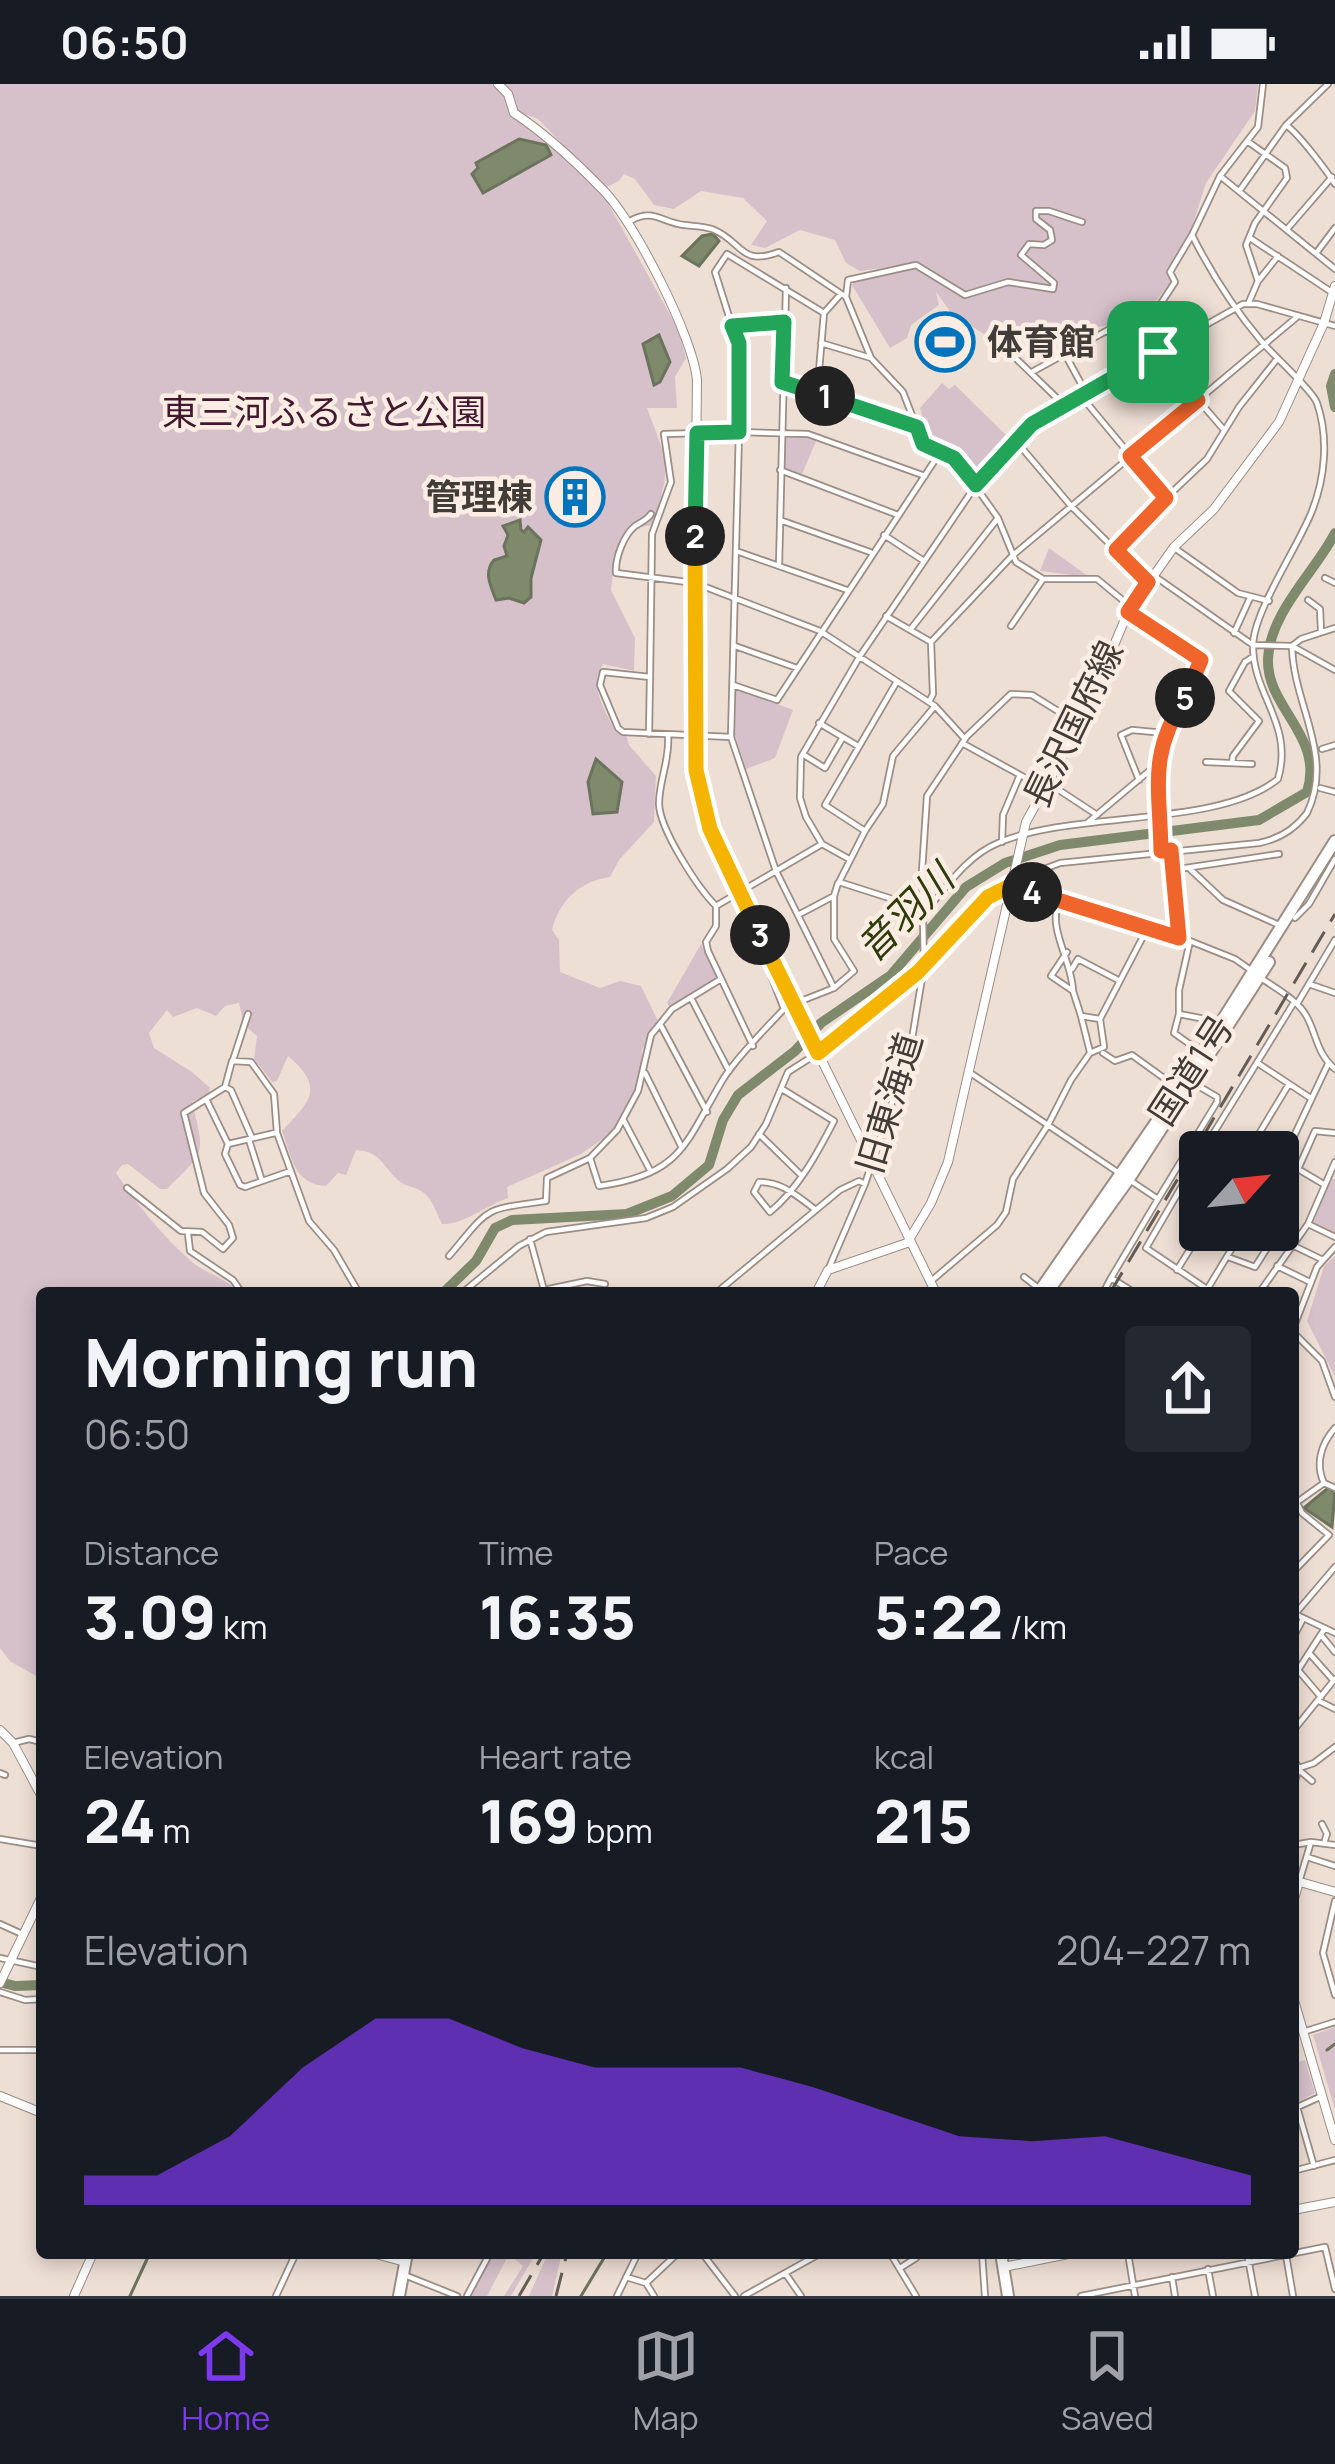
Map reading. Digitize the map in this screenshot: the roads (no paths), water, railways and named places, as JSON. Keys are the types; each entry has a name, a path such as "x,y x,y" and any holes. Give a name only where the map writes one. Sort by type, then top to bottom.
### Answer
{"main road":[{"path":"498,84 508,94 514,112 537,125 604,191 688,339 696,369 697,433 693,736 710,829 933,1287"},
{"name":"長沢国府線","path":"911,1240 940,1184 1021,837 1042,787 1082,721 1130,610 1150,579 1268,441 1330,325 1334,289"},
{"name":"国道1号","path":"1046,1287 1193,1082 1335,845"},
{"name":"国道1号","path":"1125,1177 1335,845"},
{"path":"819,1287 827,1270 911,1240"},
{"path":"0,1730 13,1743 36,1786"},
{"path":"1299,1882 1333,1891"},
{"path":"0,1983 5,1961 36,1907"},
{"path":"1299,2019 1335,2140"},
{"path":"0,2096 36,2111"},
{"path":"1299,2209 1335,2202"},
{"path":"74,2296 90,2259"},
{"path":"1002,2259 1008,2296"},
{"path":"1003,2267 1043,2259"},
{"path":"396,2296 402,2261"}],"street":[{"path":"1166,348 1150,320 1175,283 1170,272 1220,176 1258,127 1263,84"},
{"path":"1240,191 1286,125 1328,84"},
{"path":"1286,125 1333,181 1287,229"},
{"path":"1247,141 1285,168 1287,178 1246,244 1258,281"},
{"path":"1220,176 1335,269"},
{"path":"817,394 824,313 843,296 848,280 908,264 924,267 964,295 1008,282 1053,289 1054,283 1021,255 1029,244 1052,240 1036,212 1049,211 1082,222"},
{"path":"626,223 650,213 678,224 716,230 745,255 758,258 779,252 791,257 843,296 872,358 903,392 923,444 954,458 976,485 998,518 1012,556 1043,579 1097,579 1202,664 1165,734 1155,766 1161,850"},
{"path":"1316,253 1335,228"},
{"path":"838,883 926,905 961,869 1002,842 1247,797 1278,778 1283,738 1259,680 1255,645 1268,601 1297,549 1322,485 1316,400 1234,309 1192,235"},
{"path":"1250,238 1334,289"},
{"path":"824,313 727,254 715,272 739,343 731,736 776,871 833,988"},
{"path":"849,859 822,844 800,798 802,754 860,656 976,485 1032,424 1249,302 1278,256"},
{"path":"779,566 786,289"},
{"path":"1249,302 1330,325"},
{"path":"590,1158 598,1186 652,1172 693,1139 729,1071 784,1010 767,965 770,956 779,960 801,1001 833,988 854,970 834,939 833,896 849,859 883,804 893,756 932,704 931,642 1012,556 1297,317"},
{"path":"732,326 784,322"},
{"path":"1032,372 1112,330 1132,367"},
{"path":"821,343 872,358"},
{"path":"1002,345 1064,405"},
{"path":"1158,352 1224,430"},
{"path":"1065,354 1083,394 1166,498"},
{"path":"1116,550 1207,459 1277,359"},
{"path":"782,382 917,427"},
{"path":"649,734 652,534 670,482 662,437 808,434 925,476"},
{"path":"1016,441 1071,506 1150,579 1255,645 1291,646 1334,666"},
{"path":"733,685 777,700 941,451"},
{"path":"780,470 898,515"},
{"path":"651,514 634,527 617,554 616,573 694,584 820,632 932,704 963,741 1097,815"},
{"path":"910,630 998,518"},
{"path":"780,520 872,553"},
{"path":"884,535 924,561"},
{"path":"1174,547 1250,598 1268,601"},
{"path":"737,551 847,590"},
{"path":"1325,578 1335,583"},
{"path":"1011,626 1043,579"},
{"path":"1234,633 1250,598"},
{"path":"1308,600 1320,609 1321,631"},
{"path":"886,616 931,642"},
{"path":"1291,646 1335,628"},
{"path":"735,646 797,668"},
{"path":"470,1287 530,1239 546,1232 618,1225 673,1207 727,1169 759,1134 788,1072 924,963 968,915 1010,883 1060,863 1274,840 1299,824 1320,788 1322,749 1291,646"},
{"path":"1232,763 1258,721 1229,691 1245,662 1255,656"},
{"path":"650,677 603,672 599,678 618,728 668,736 731,736"},
{"path":"865,831 825,805 897,681"},
{"name":"旧東海道","path":"827,1270 865,1184 911,1045 924,963 927,796 963,741 1011,694 1032,695 1074,721 1082,721"},
{"path":"818,723 858,746"},
{"path":"1138,780 1121,735 1132,730 1165,734"},
{"path":"668,736 670,757 659,807 674,849 701,892 716,906 716,926 706,942 753,1046"},
{"path":"802,754 825,768 843,737"},
{"path":"1322,749 1335,745"},
{"path":"1205,762 1252,764"},
{"path":"1087,824 1155,766"},
{"path":"1002,842 1003,815 1020,775"},
{"path":"1320,788 1335,792"},
{"path":"716,906 822,844"},
{"path":"1171,850 1179,938"},
{"path":"1172,870 1279,854"},
{"path":"1294,918 1309,904 1335,859"},
{"path":"1190,868 1223,900 1283,927"},
{"path":"1010,883 1234,959 1296,1003 1335,1069"},
{"path":"798,915 833,896"},
{"path":"1060,901 1054,920 1072,969 1073,991 1090,1053"},
{"path":"1101,1051 1100,1019 1147,929"},
{"path":"1215,1131 1335,940"},
{"path":"1190,941 1174,1033 1198,1050"},
{"path":"1067,952 1051,976 1073,991"},
{"path":"1072,969 1078,959 1118,980"},
{"path":"449,1256 482,1215 492,1209 547,1201 547,1178 590,1158 617,1130 645,1073 645,1052 660,1024 672,1010 721,979"},
{"path":"1309,984 1335,993"},
{"path":"691,998 729,1071"},
{"path":"127,1188 188,1234 202,1232 223,1250 233,1238 229,1225 204,1193 184,1114 225,1087 248,1014"},
{"path":"1179,1015 1205,1019 1219,1028"},
{"path":"1082,1016 1100,1019"},
{"path":"660,1024 707,1112"},
{"path":"930,1282 997,1225 1006,1212 1013,1179 1090,1053 1101,1051 1115,1061 1132,1055 1179,1089"},
{"path":"232,1061 251,1062 274,1094 277,1133 309,1221 334,1250 356,1287"},
{"path":"1259,1064 1310,1097"},
{"path":"1295,1131 1328,1064"},
{"path":"969,1072 1158,1199"},
{"path":"645,1073 682,1148"},
{"path":"1106,1287 1217,1102 1193,1082"},
{"path":"1258,1131 1289,1084"},
{"path":"225,1087 231,1090 251,1139 262,1181"},
{"path":"781,1088 834,1121 802,1176 790,1191 770,1212 754,1192 759,1182 790,1191 816,1210"},
{"path":"206,1099 228,1144 225,1154 240,1185 291,1171"},
{"path":"623,1118 652,1172"},
{"path":"1325,1185 1298,1169 1315,1131 1335,1133"},
{"path":"228,1144 277,1133"},
{"path":"759,1134 802,1176"},
{"path":"1299,1236 1333,1175 1335,1162"},
{"path":"723,1287 840,1190 859,1181 865,1184"},
{"path":"1179,1192 1146,1248 1201,1287"},
{"path":"1308,1224 1335,1237"},
{"path":"188,1234 190,1251 238,1287"},
{"path":"530,1239 539,1287"},
{"path":"1299,1318 1323,1260 1335,1246"},
{"path":"1299,1248 1323,1260"},
{"path":"1178,1270 1189,1251"},
{"path":"1209,1287 1231,1251"},
{"path":"1228,1257 1255,1267 1265,1251"},
{"path":"1263,1287 1288,1251"},
{"path":"1277,1266 1312,1283"},
{"path":"1024,1276 1036,1287"},
{"path":"1111,1278 1125,1287"},
{"path":"561,1287 587,1281 604,1284"},
{"path":"1299,1303 1305,1306"},
{"path":"1299,1336 1322,1361 1335,1397"},
{"path":"1324,1483 1319,1465 1335,1428"},
{"path":"1324,1483 1335,1488"},
{"path":"1299,1501 1324,1483"},
{"path":"1299,1509 1329,1534 1299,1566"},
{"path":"1299,1608 1335,1567"},
{"path":"1299,1616 1323,1632 1335,1652"},
{"path":"1299,1626 1303,1618"},
{"path":"1323,1632 1335,1633"},
{"path":"1299,1668 1323,1632"},
{"path":"1299,1724 1335,1680 1309,1653"},
{"path":"1299,1671 1320,1699 1335,1709"},
{"path":"13,1743 36,1741"},
{"path":"1312,1781 1299,1769 1335,1747"},
{"path":"1327,1755 1335,1766"},
{"path":"1322,1824 1327,1834 1324,1842"},
{"path":"0,1839 36,1845"},
{"path":"1299,1874 1311,1842"},
{"path":"1299,1844 1335,1845"},
{"path":"1307,1857 1335,1866"},
{"path":"1333,1891 1323,1953 1335,1995"},
{"path":"0,1924 22,1934"},
{"path":"1326,1934 1335,1937"},
{"path":"5,1961 36,1965"},
{"path":"0,1992 36,1999"},
{"path":"1303,2033 1335,2023"},
{"path":"0,2050 36,2050"},
{"path":"1299,2106 1322,2096"},
{"path":"1299,2120 1314,2166"},
{"path":"1299,2170 1335,2159"},
{"path":"1299,2251 1324,2246 1335,2288"},
{"path":"276,2296 293,2259"},
{"path":"467,2296 487,2259"},
{"path":"617,2296 635,2259"},
{"path":"646,2283 672,2259"},
{"path":"707,2259 735,2296"},
{"path":"744,2296 810,2259"},
{"path":"893,2259 916,2296"},
{"path":"899,2269 914,2259"},
{"path":"983,2259 986,2296"},
{"path":"1128,2259 1135,2296"},
{"path":"1248,2259 1255,2296"},
{"path":"1082,2296 1263,2259"},
{"path":"1287,2259 1294,2296"},
{"path":"402,2261 458,2296"},
{"path":"1208,2269 1214,2296"},
{"path":"785,2273 801,2296"},
{"path":"626,2277 646,2283 654,2296"},
{"path":"1172,2277 1175,2296"}],"waterway":[{"name":"音羽川","path":"1335,374 1331,386 1335,407"},
{"name":"音羽川","path":"449,1287 476,1261 495,1228 512,1220 627,1214 672,1196 709,1165 723,1120 738,1095 795,1051 821,1023 891,975 966,887 1005,863 1060,845 1259,820 1307,792 1308,754 1276,693 1268,659 1276,625 1335,533"},
{"name":"音羽川","path":"0,1982 36,1985"},
{"path":"1327,2050 1335,2044"},
{"path":"130,2296 147,2259"},
{"path":"581,2296 603,2259"}],"railway":[{"path":"1114,1287 1335,914"},
{"path":"519,2296 541,2259"},
{"path":"556,2296 565,2259"}],"place":[{"name":"体育館","path":"945,342"},
{"name":"管理棟","path":"575,497"}],"park label":[{"name":"東三河ふるさと公園","path":"324,412"}]}
